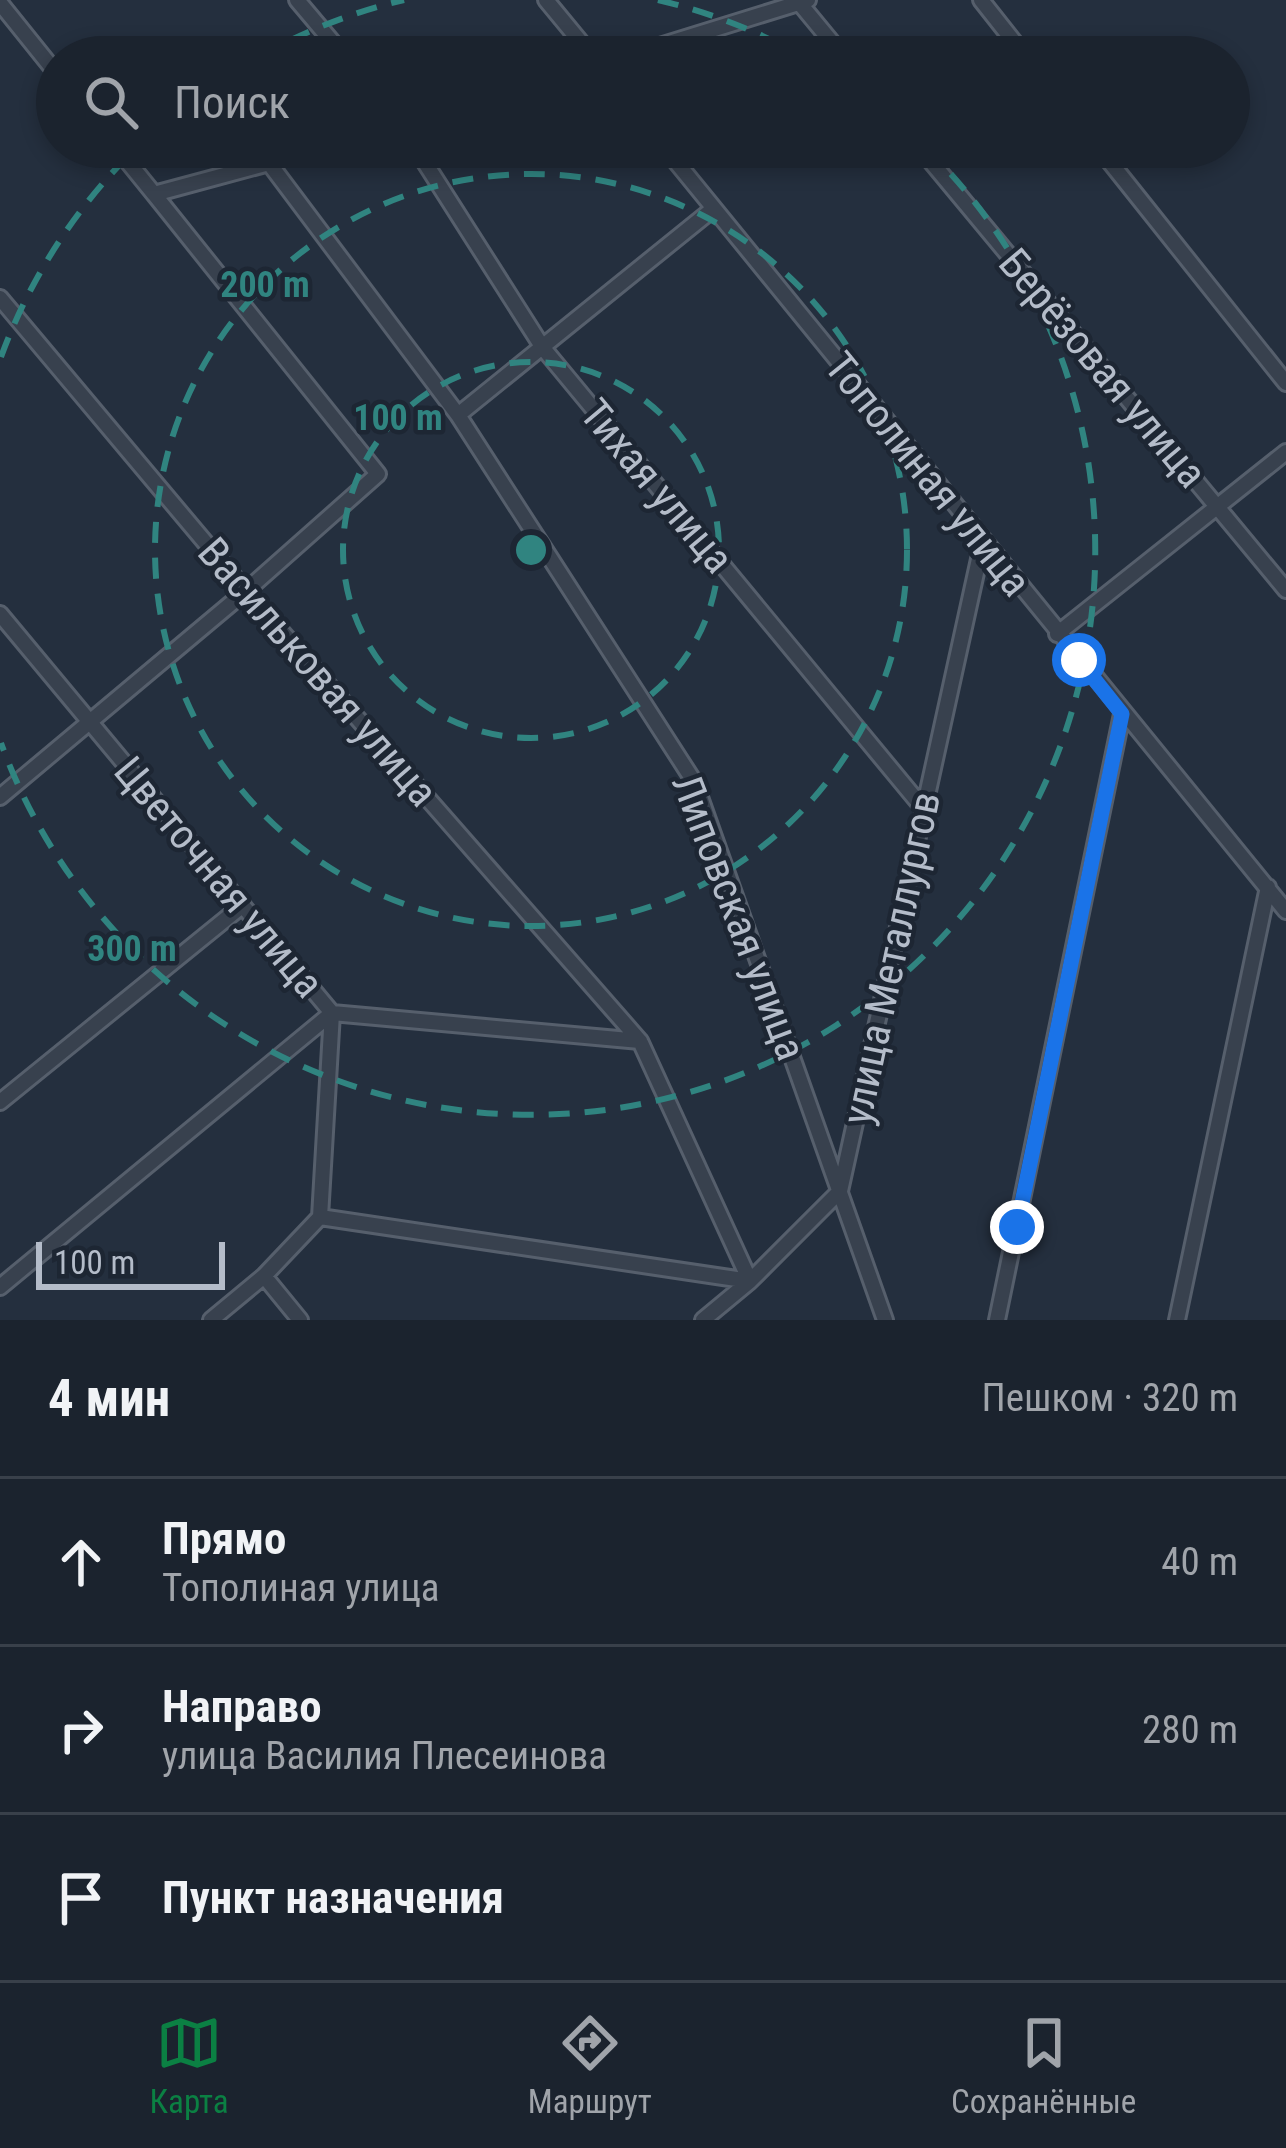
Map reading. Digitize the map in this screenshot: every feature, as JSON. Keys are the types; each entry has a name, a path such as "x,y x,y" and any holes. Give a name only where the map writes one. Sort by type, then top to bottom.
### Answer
{"street":[{"path":"297,0 327,36"},
{"path":"546,0 576,36"},
{"path":"981,0 1009,36"},
{"path":"691,36 802,1 828,36"},
{"path":"0,3 36,48"},
{"path":"0,797 378,474 133,168"},
{"path":"154,194 250,168"},
{"name":"Липовская улица","path":"272,168 458,415 695,783 885,1320"},
{"name":"Тихая улица","path":"428,168 543,349 923,808"},
{"name":"Тополиная улица","path":"681,168 1286,911"},
{"name":"Берёзовая улица","path":"936,168 1286,590"},
{"path":"1115,168 1286,383"},
{"path":"458,415 713,209"},
{"name":"Васильковая улица","path":"0,298 246,591 640,1041 749,1281"},
{"path":"1058,634 1286,452"},
{"name":"улица Металлургов","path":"840,1191 982,541"},
{"name":"Цветочная улица","path":"0,614 332,1012 640,1041"},
{"path":"997,1320 1122,714"},
{"path":"1177,1320 1268,887"},
{"path":"0,1102 242,905"},
{"path":"211,1320 264,1276 320,1216 332,1012"},
{"path":"0,1287 332,1012"},
{"path":"703,1320 840,1191"},
{"path":"320,1216 749,1281"},
{"path":"264,1276 300,1320"}],"route":[{"path":"1017,1227 1122,714 1079,660"}]}
